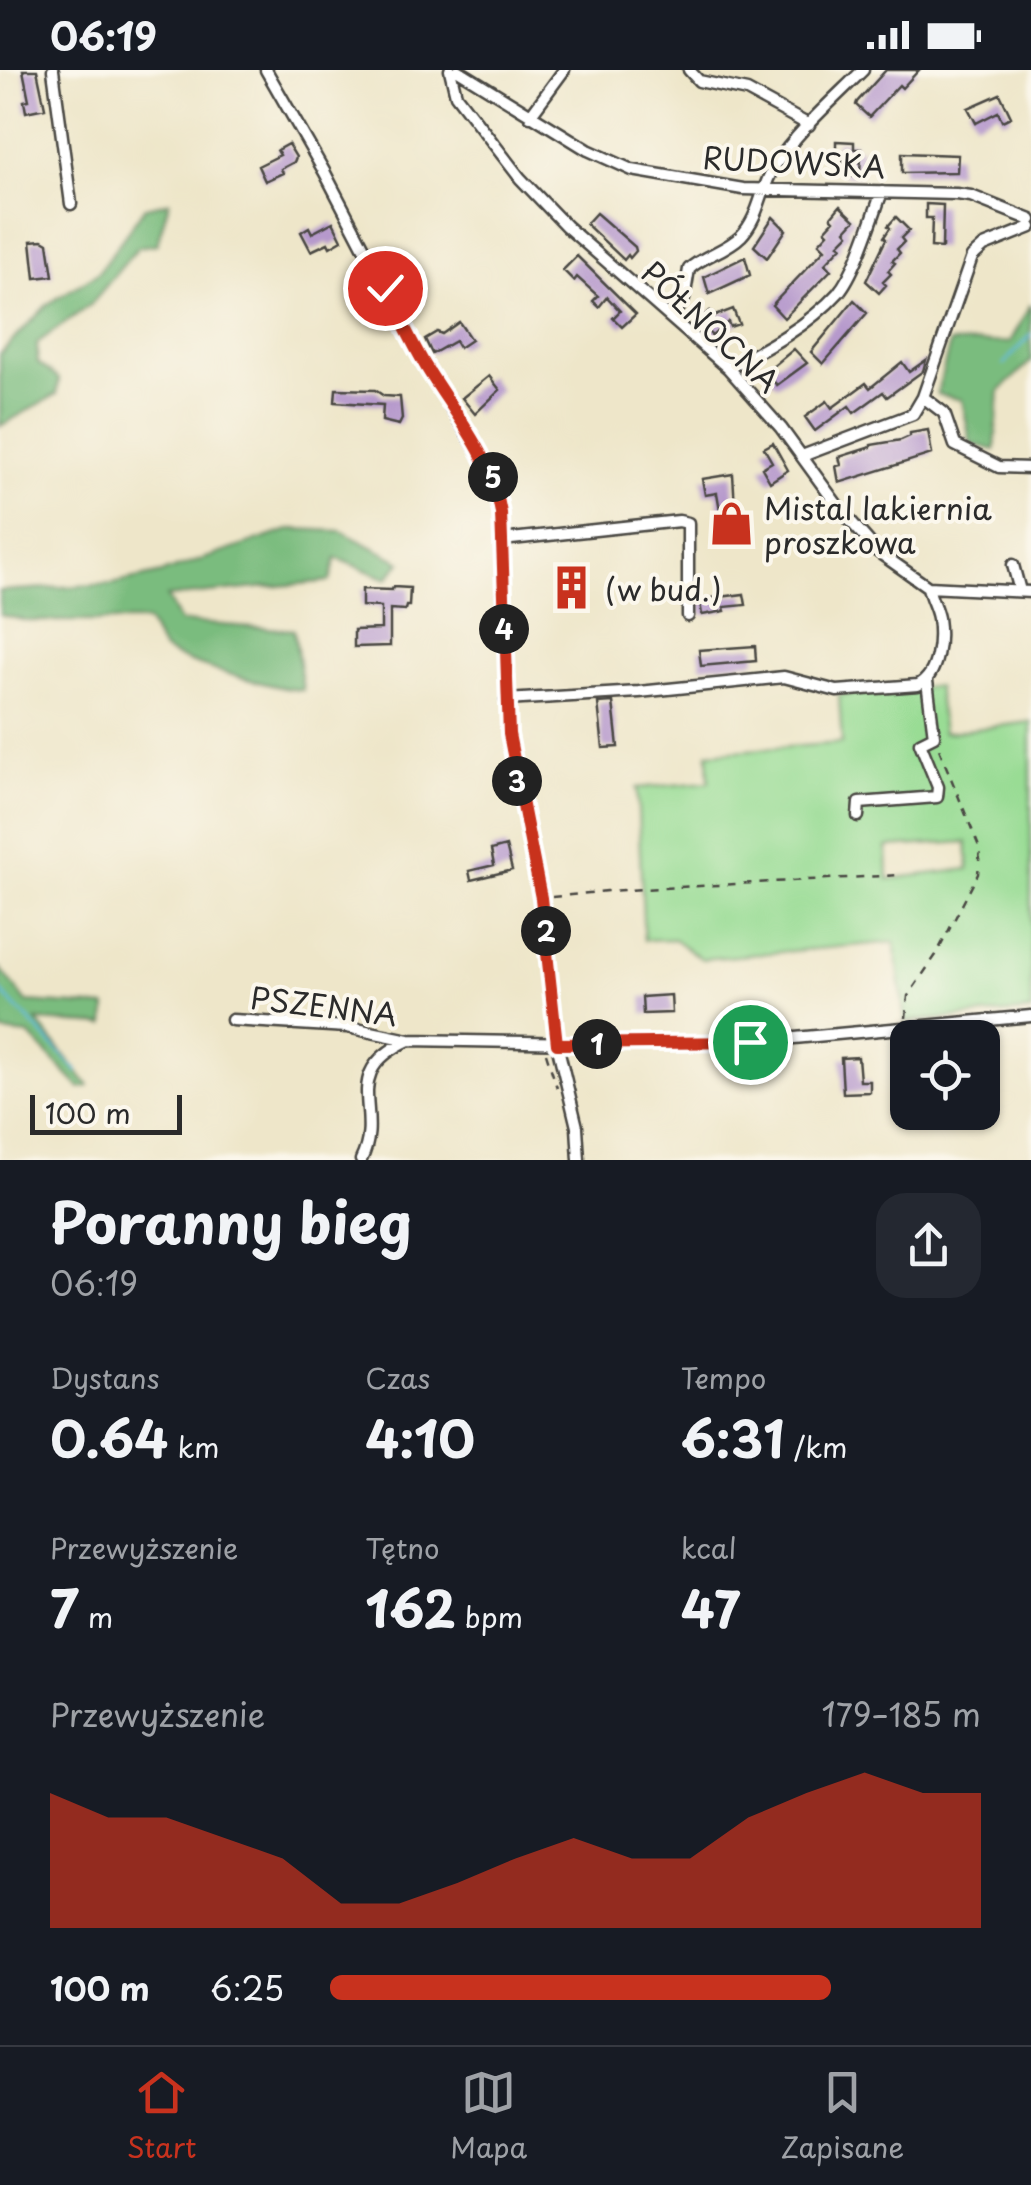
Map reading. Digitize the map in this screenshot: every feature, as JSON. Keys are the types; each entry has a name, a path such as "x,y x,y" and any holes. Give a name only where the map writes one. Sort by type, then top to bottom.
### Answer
{"street":[{"path":"53,70 71,204"},
{"path":"266,70 342,204 425,365 492,474 501,513 506,700 513,762 541,898 557,1044 577,1127 579,1160"},
{"name":"PÓŁNOCNA","path":"450,70 456,95 520,178 566,226 728,368 878,551 928,587"},
{"name":"RUDOWSKA","path":"458,70 608,161 632,170 762,190 971,196 1031,224"},
{"path":"530,116 564,70"},
{"path":"689,70 699,82 747,90 809,125"},
{"path":"671,317 684,299 689,269 738,239 757,213 762,190 784,153 863,70"},
{"path":"728,368 777,343 839,291 882,192"},
{"path":"802,456 912,414 924,397 972,257 984,246 1031,224"},
{"path":"924,397 944,412 955,445 999,467 1031,468"},
{"path":"502,540 688,523 688,616"},
{"path":"506,700 784,677 837,691 918,684 933,671 939,629 928,587 1026,592 1013,564"},
{"path":"858,816 859,803 937,797 938,787 920,743 934,736 927,680"},
{"name":"PSZENNA","path":"995,1020 1031,1016"},
{"name":"PSZENNA","path":"232,1020 346,1027 410,1040 557,1044 750,1042 890,1031"},
{"name":"PSZENNA","path":"361,1160 368,1140 367,1083 375,1064 384,1055 410,1040"}],"path":[{"path":"906,1020 908,996 936,955 982,862 980,848 934,736"},
{"path":"541,898 901,875"}],"green space":[{"path":"169,202 157,244 138,247 91,304 37,343 38,363 59,379 57,394 0,426 0,354 48,304 98,273 145,207"},
{"path":"1031,304 1031,361 999,392 995,450 971,444 962,400 937,394 950,343 1010,342"},
{"path":"292,529 341,531 401,562 387,579 336,558 330,581 167,597 180,622 294,630 303,690 231,675 173,655 163,649 147,621 28,621 0,615 0,591 112,584 162,573"},
{"path":"937,686 943,733 1031,722 1031,1011 905,1020 895,942 702,959 674,939 644,940 637,788 709,782 708,753 842,743 839,695","holes":["967,842 969,869 888,879 887,847"]},
{"path":"0,968 27,1002 106,1007 105,1025 37,1021 89,1086 80,1088 29,1035 0,1029"}],"building":[{"path":"23,70 37,70 45,108 26,112 24,101 29,100"},
{"path":"886,70 919,70 869,117 857,102"},
{"path":"1000,94 1011,117 1002,121 998,112 976,123 968,108"},
{"path":"836,141 854,142 854,149 861,149 860,176 844,176 843,152 836,152"},
{"path":"288,144 296,157 294,162 281,169 283,173 265,181 258,166 280,155 277,150"},
{"path":"902,153 958,155 957,172 902,173"},
{"path":"926,204 943,205 942,248 931,247 932,218 926,218"},
{"path":"840,206 855,220 839,244 842,246 825,264 831,270 784,318 772,305 825,249 819,243"},
{"path":"596,213 635,247 630,258 628,255 624,260 586,224"},
{"path":"773,217 786,230 767,258 754,246"},
{"path":"896,217 909,230 901,238 904,242 897,249 900,253 892,261 895,263 888,271 891,274 879,293 866,281 888,226"},
{"path":"333,222 342,240 311,251 301,232 309,227 312,233"},
{"path":"31,241 48,243 53,276 35,278"},
{"path":"577,256 636,314 622,327 613,318 620,311 607,297 599,307 593,301 598,296 563,270"},
{"path":"745,257 750,275 709,294 704,277"},
{"path":"854,300 867,313 823,364 811,352"},
{"path":"733,309 739,324 730,327 728,322 712,336 698,321 710,311 715,316"},
{"path":"459,322 471,340 459,348 455,341 432,354 425,339 437,332 442,334"},
{"path":"794,349 807,363 777,385 765,373"},
{"path":"926,360 923,371 887,397 883,392 854,413 849,406 815,431 805,417 827,401 832,408 866,383 870,388 902,362 909,372"},
{"path":"489,376 500,390 475,414 462,398"},
{"path":"336,389 375,390 384,396 400,397 399,425 382,421 383,405 335,402"},
{"path":"928,430 932,454 839,483 839,457"},
{"path":"773,443 788,470 770,482 762,468 772,462 764,448"},
{"path":"733,474 735,507 720,510 717,493 705,495 702,479"},
{"path":"410,588 409,606 405,610 390,609 390,646 354,647 354,630 381,629 381,607 362,606 362,589"},
{"path":"744,594 746,605 702,615 700,602 704,599"},
{"path":"755,646 756,661 701,666 699,650"},
{"path":"613,702 618,747 603,748 598,703"},
{"path":"506,846 512,870 471,880 469,871 494,865 491,850"},
{"path":"671,995 672,1013 643,1014 642,997"},
{"path":"858,1057 860,1081 870,1081 870,1092 843,1093 841,1058"}],"waterway":[{"path":"1004,364 1031,335"},
{"path":"0,990 78,1072"}],"place":[{"name":"Mistal lakiernia proszkowa","path":"731,524"},
{"name":"(w bud.)","path":"572,588"}],"route":[{"path":"385,288 425,365 479,448 498,493 509,734 541,898 557,1044 750,1042"}]}
